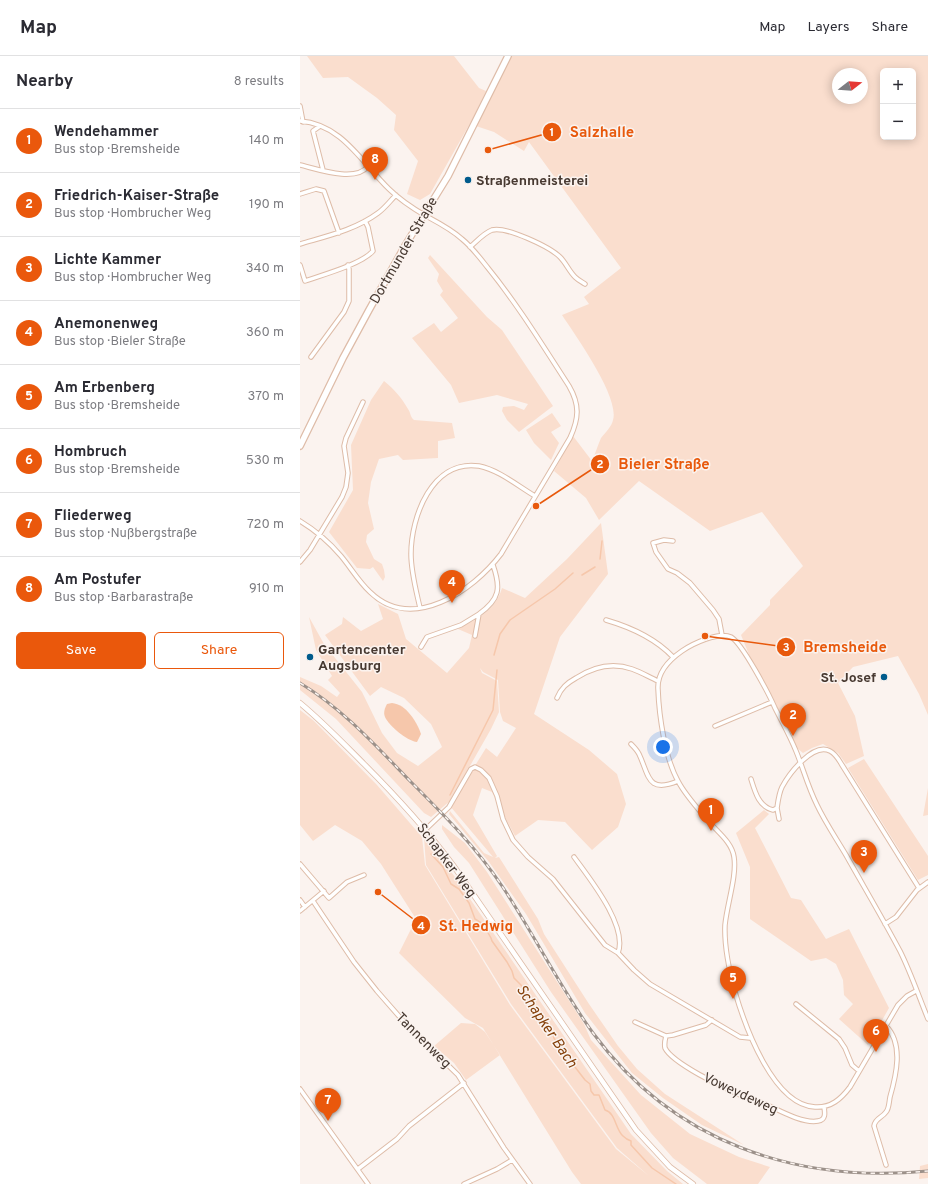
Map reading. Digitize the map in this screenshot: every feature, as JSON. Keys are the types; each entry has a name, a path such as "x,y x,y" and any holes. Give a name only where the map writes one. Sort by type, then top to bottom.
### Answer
{"main road":[{"name":"Dortmunder Straße","path":"300,446 351,345 423,215 448,176 508,56"}],"street":[{"path":"300,106 303,116 302,122 330,130 347,143 389,190 423,215 446,226 470,247 512,299 569,386 575,398 577,412 575,426 570,438 509,542 493,565 474,583 442,602 420,608 396,607 384,603 369,591 341,556 319,535 300,520"},
{"path":"320,126 313,131 323,170"},
{"path":"300,165 339,174 361,172 368,166"},
{"path":"300,194 316,189 324,192 339,232"},
{"path":"300,244 339,232 365,221 379,212 396,195"},
{"path":"300,265 305,281 348,265 369,255 373,251 368,227 365,221"},
{"path":"470,247 490,231 498,229 506,231 542,244 552,250 560,257 575,277 585,284"},
{"path":"312,357 344,312 349,301 348,265"},
{"path":"300,562 310,550 342,497 346,487 348,473 344,446 346,438 363,402"},
{"path":"420,608 412,567 412,540 417,514 434,484 446,473 466,466 477,466 492,470 536,496"},
{"path":"673,541 664,540 653,543 656,552 668,568 677,573 690,584 711,608 719,620 722,635"},
{"path":"421,647 427,637 461,625 479,614 493,600 498,590 497,575 493,565"},
{"path":"474,636 479,614"},
{"path":"606,620 623,625 647,637 674,657"},
{"path":"916,991 907,996 898,1005 843,1097 836,1102 824,1107 810,1106 801,1103 784,1091 775,1080 750,1038 732,983 725,946 726,923 734,874 734,855 727,842 699,810 678,781 670,760 661,720 658,681 666,665 688,646 722,635 729,636 734,639 752,664 796,752 817,805 903,957 928,1019"},
{"path":"557,698 560,690 572,681 593,669 602,666 612,665 633,669 658,681"},
{"path":"715,726 772,702"},
{"name":"Schapker Weg","path":"300,703 334,734 426,829 469,888 636,1130 670,1167 693,1184"},
{"path":"631,744 638,752 647,776 651,782 658,785 667,786 678,781"},
{"path":"779,819 777,808 782,787 807,756 819,750 827,750 834,754 919,888"},
{"path":"426,829 449,808 471,769 475,767 481,770 489,778 497,796 503,819 513,840 528,857 553,879 605,945 618,953 650,984 740,1037 750,1038"},
{"path":"751,779 754,792 762,805 773,810 777,808"},
{"path":"574,857 602,896 612,914 620,937 620,947 618,953"},
{"path":"300,864 329,898 347,882 364,875"},
{"path":"885,924 896,917 919,888 928,882"},
{"path":"300,911 324,892"},
{"path":"300,900 305,907"},
{"name":"Tannenweg","path":"313,901 354,962 377,991 405,1022 455,1071 512,1160 530,1184"},
{"path":"796,1004 839,1039 845,1048 852,1065 859,1071"},
{"path":"635,1022 666,1036 706,1026 712,1020"},
{"path":"886,1026 891,1031 896,1046 897,1069 887,1112 875,1122 874,1126 886,1165"},
{"name":"Voweydeweg","path":"666,1036 664,1042 665,1047 675,1058 692,1070 741,1096 794,1116 813,1121 818,1121 824,1118 824,1107"},
{"path":"358,1169 397,1139 409,1126 464,1084"},
{"path":"300,1089 368,1184"},
{"path":"464,1184 497,1169 512,1160"}],"shaded area":[{"path":"307,56 454,56 479,88 486,91 473,118 430,194 420,200 407,194 418,161 394,130 396,115 377,98 348,77 323,78"},
{"path":"511,56 928,56 928,715 919,694 898,656 853,667 838,683 855,716 864,756 846,764 838,753 823,744 803,753 797,748 774,700 750,657 741,635 770,605 770,600 803,566 762,512 710,531 639,481 599,520 586,498 554,471 573,436 592,461 601,438 610,427 613,420 613,410 610,397 603,382 586,351 562,315 589,304 584,297 621,268 529,142 524,151 494,132 476,126"},
{"path":"430,255 487,317 502,330 553,406 519,432 507,420 502,411 503,407 514,406 524,410 528,404 497,395 459,403 451,385 412,338 434,323 441,332 458,318 440,295 443,291 437,281 439,274 428,258"},
{"path":"384,381 400,397 414,420 452,423 455,438 438,441 438,458 403,460 398,455 379,459 371,482 368,503 374,529 367,535 366,542 374,559 382,564 385,577 383,581 373,567 370,569 357,568 329,532 353,490 351,445 371,400"},
{"path":"552,413 561,426 551,432 559,443 551,460 534,443 526,430"},
{"path":"601,523 608,574 560,637 534,714 589,750 617,774 626,804 618,827 592,850 565,822 538,820 515,836 492,792 482,788 473,815 497,856 495,858 499,857 538,919 544,934 618,1046 637,1069 665,1094 744,1145 702,1125 663,1098 632,1073 585,1013 526,914 489,862 449,814 450,811 484,853 493,857 450,806 486,748 497,757 516,728 503,721 500,712 498,680 483,672 480,668 482,673 497,681 499,712 450,801 431,817 424,813 336,719 300,690 300,677 321,686 337,697 340,693 328,680 332,676 316,650 309,617 324,644 362,692 382,733 397,753 418,766 442,747 431,724 404,698 381,687 370,696 325,635 342,624 343,617 361,631 383,619 378,604 398,614 406,639 447,673 469,648 472,635 458,629 485,613 495,603 502,588 525,598 567,559"},
{"path":"392,703 402,707 414,719 421,734 417,742 408,739 394,729 387,721 384,715 384,710 387,704"},
{"path":"300,710 314,721 377,785 422,837 425,865 510,1005 616,1149 649,1176 617,1148 511,1004 426,865 424,837 455,877 631,1134 667,1171 683,1184 581,1184 572,1172 483,1028 465,1018 399,953 416,919 381,864 362,841 335,825 313,841 300,825"},
{"path":"864,759 928,856 928,875 918,880 848,768"},
{"path":"928,788 928,815 923,816"},
{"path":"764,810 769,814 755,828 791,898 801,900 826,939 849,929 889,1008 868,1045 839,1019 853,1004 844,995 843,980 836,964 826,958 811,961 750,919 750,867 736,833"},
{"path":"442,825 465,843 487,872 584,1024 591,1040 641,1095 690,1134 739,1157 770,1167 758,1184 707,1184 673,1158 651,1133 551,992 469,863 454,847 442,829"},
{"path":"461,1023 475,1024 485,1032 500,1055 466,1080 454,1063 434,1046"},
{"path":"928,1164 928,1178 919,1179 920,1166"}],"waterway":[{"path":"600,559 602,541"},
{"path":"582,575 595,567"},
{"path":"494,655 500,634 510,620 555,589 573,573"},
{"path":"450,795 493,710 497,670"},
{"name":"Schapker Bach","path":"431,854 443,867 451,884 459,889 469,903 475,919 483,924 492,941 507,962 514,978 521,985 537,1012 552,1031 554,1038 567,1060 590,1084 591,1091 594,1095 599,1095 605,1110 611,1114 620,1133 631,1141 631,1145 652,1168 676,1184"}],"railway":[{"path":"300,683 331,704 372,741 459,831 502,886 569,997 593,1033 625,1071 661,1102 699,1128 741,1148 785,1162 831,1170 879,1173 928,1171"}],"place":[{"name":"Salzhalle","path":"488,150"},
{"name":"Am Postufer","path":"375,180"},
{"name":"Straßenmeisterei","path":"468,180"},
{"name":"Bieler Straße","path":"536,506"},
{"name":"Anemonenweg","path":"452,603"},
{"name":"Bremsheide","path":"705,636"},
{"name":"Gartencenter Augsburg","path":"310,657"},
{"name":"St. Josef","path":"884,677"},
{"name":"Friedrich-Kaiser-Straße","path":"793,736"},
{"name":"Wendehammer","path":"711,831"},
{"name":"Lichte Kammer","path":"864,873"},
{"name":"St. Hedwig","path":"378,892"},
{"name":"Am Erbenberg","path":"733,999"},
{"name":"Hombruch","path":"876,1052"},
{"name":"Fliederweg","path":"328,1121"}]}
